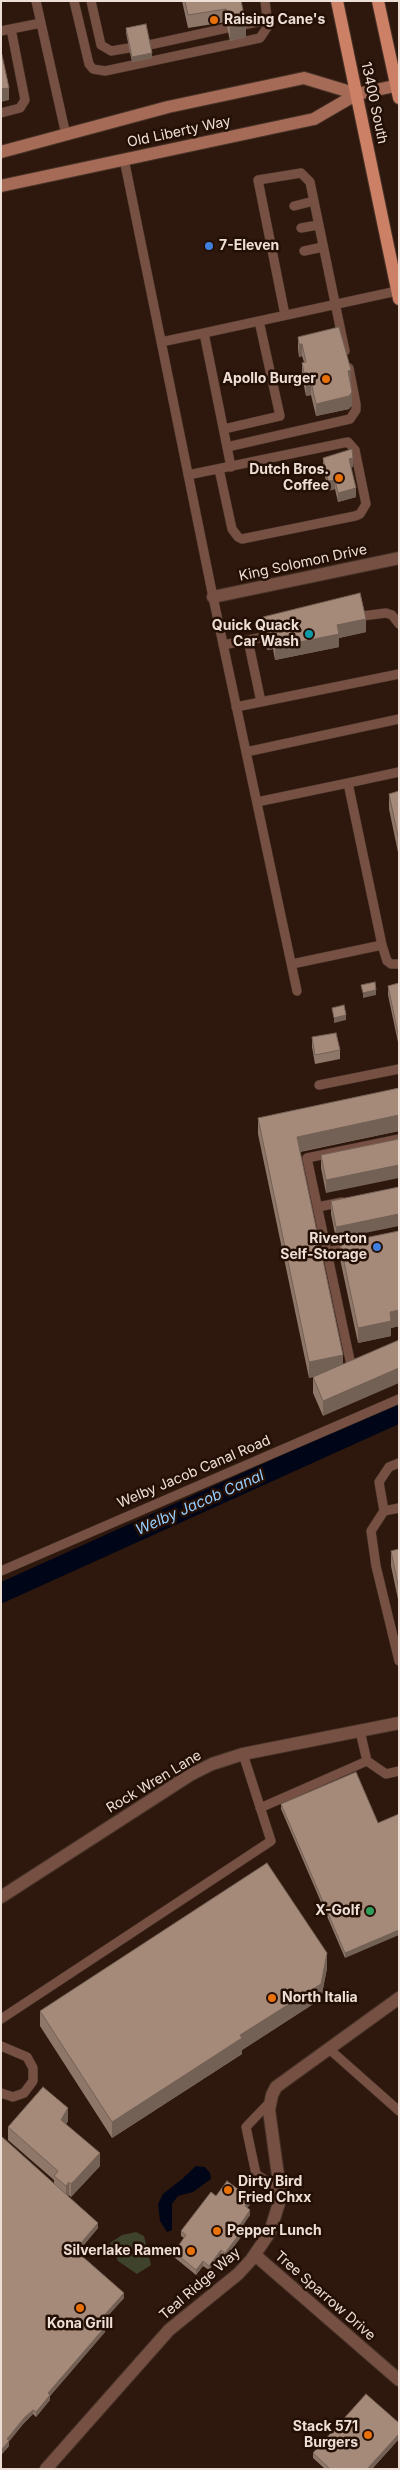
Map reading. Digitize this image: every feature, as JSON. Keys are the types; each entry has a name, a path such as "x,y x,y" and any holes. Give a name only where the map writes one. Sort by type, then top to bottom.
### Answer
{"main road":[{"name":"13400 South","path":"337,1 398,295"},
{"name":"13400 South","path":"378,1 399,98"}],"street":[{"name":"Old Liberty Way","path":"1,152 168,108 304,78 357,94"},
{"name":"Old Liberty Way","path":"1,186 314,118 357,94 397,85"},
{"name":"King Solomon Drive","path":"213,597 399,558"},
{"name":"Rock Wren Lane","path":"1,1897 190,1775 212,1764 242,1754 399,1723"},
{"path":"270,2102 276,2087 284,2079 399,1998"},
{"name":"Teal Ridge Way","path":"46,2469 169,2330 191,2310 238,2274 255,2255 270,2232 279,2203 280,2190 270,2118 270,2102"},
{"name":"Tree Sparrow Drive","path":"255,2255 399,2380"}],"lane":[{"path":"36,1 66,135"},
{"path":"74,1 86,58 89,64 99,71 254,40 265,32 268,20 265,1"},
{"path":"91,1 101,45 111,51 129,48"},
{"path":"243,25 268,20"},
{"path":"1,31 41,23"},
{"path":"149,44 227,28"},
{"path":"1,113 20,108 25,100 11,29"},
{"path":"124,159 213,597 297,991"},
{"path":"227,447 345,421 354,415 356,404 310,182 301,173 258,180 269,211 274,234 285,315"},
{"path":"294,206 314,201"},
{"path":"301,228 318,225"},
{"path":"304,251 323,247"},
{"path":"161,342 335,305 398,295"},
{"path":"224,429 280,416 259,321"},
{"path":"204,333 231,467"},
{"path":"188,475 315,450 342,442 353,445 366,504 360,514 242,539 232,529 219,469"},
{"path":"362,616 386,613 392,615 399,624"},
{"path":"223,645 264,637"},
{"path":"248,640 261,702"},
{"path":"236,707 399,674"},
{"path":"246,752 399,719"},
{"path":"257,802 399,772"},
{"path":"348,783 382,945 387,961 391,964 399,964"},
{"path":"292,964 382,945"},
{"path":"319,1085 399,1069"},
{"path":"367,1358 351,1365 307,1158 399,1139"},
{"path":"318,1207 354,1200"},
{"path":"327,1252 363,1245"},
{"name":"Welby Jacob Canal Road","path":"1,1571 399,1399"},
{"path":"399,1463 389,1467 379,1482 384,1511 371,1531 376,1566 399,1661"},
{"path":"384,1511 399,1508"},
{"path":"360,1731 367,1761 386,1774 399,1771"},
{"path":"1,2019 271,1841 242,1754"},
{"path":"260,1808 367,1761"},
{"path":"1,2046 27,2057 33,2068 33,2081 24,2093 13,2097 1,2093"},
{"path":"328,2048 399,2111"},
{"path":"270,2102 246,2127 256,2174 280,2190"}],"green space":[{"path":"136,2232 144,2236 151,2265 137,2274 118,2261 110,2243 122,2235"}],"water":[{"path":"196,2166 205,2167 210,2173 211,2179 193,2192 178,2196 172,2204 172,2230 167,2232 160,2221 158,2204 163,2194"}],"building":[{"path":"185,1 241,1 246,24 230,28 226,9 188,15"},
{"path":"146,24 152,53 132,57 126,28"},
{"path":"1,56 9,88 1,89"},
{"name":"Apollo Burger","path":"339,327 351,370 348,371 352,392 349,396 316,404 311,382 306,383 302,363 306,362 302,344 299,344 298,337"},
{"name":"Dutch Bros. Coffee","path":"352,449 353,458 349,459 356,488 338,493 335,480 328,481 323,458"},
{"path":"360,593 366,619 337,625 339,634 275,647 273,636 267,637 263,617"},
{"path":"399,791 399,841 389,794"},
{"path":"375,982 376,990 363,993 361,985"},
{"path":"399,983 399,1038 388,986"},
{"path":"344,1005 346,1015 334,1018 332,1008"},
{"path":"336,1033 340,1050 315,1055 312,1037"},
{"path":"399,1088 399,1115 297,1137 343,1355 309,1362 258,1118"},
{"path":"399,1139 399,1165 326,1180 321,1155"},
{"path":"399,1187 399,1214 336,1227 331,1201"},
{"path":"399,1231 399,1310 390,1312 391,1321 358,1328 340,1243"},
{"path":"399,1340 399,1368 323,1401 313,1377"},
{"path":"399,1549 399,1589 391,1551"},
{"path":"356,1772 378,1823 399,1814 399,1930 345,1953 281,1804"},
{"path":"267,1863 327,1953 321,1984 240,2035 242,2038 112,2122 40,2011"},
{"path":"43,2087 68,2108 61,2120 100,2153 71,2184 69,2182 66,2186 54,2176 58,2171 8,2127"},
{"path":"1,2136 98,2223 75,2250 124,2293 99,2321 105,2327 48,2393 50,2395 36,2412 33,2410 24,2418 7,2439 9,2441 1,2450"},
{"path":"227,2181 251,2199 245,2206 250,2210 240,2225 244,2228 225,2253 221,2250 209,2266 203,2261 196,2270 174,2252 186,2235 181,2231 211,2192 216,2196"},
{"path":"366,2394 399,2423 399,2434 367,2469 330,2469 313,2453"}],"waterway":[{"name":"Welby Jacob Canal","path":"1,1593 399,1413"}],"place":[{"name":"Raising Cane's","path":"214,20"},
{"name":"7-Eleven","path":"209,246"},
{"name":"Apollo Burger","path":"326,379"},
{"name":"Dutch Bros. Coffee","path":"339,478"},
{"name":"Quick Quack Car Wash","path":"309,634"},
{"name":"Riverton Self-Storage","path":"377,1247"},
{"name":"X-Golf","path":"370,1911"},
{"name":"North Italia","path":"272,1998"},
{"name":"Dirty Bird Fried Chxx","path":"228,2190"},
{"name":"Pepper Lunch","path":"217,2231"},
{"name":"Silverlake Ramen","path":"191,2251"},
{"name":"Kona Grill","path":"80,2308"},
{"name":"Stack 571 Burgers","path":"368,2435"}]}
